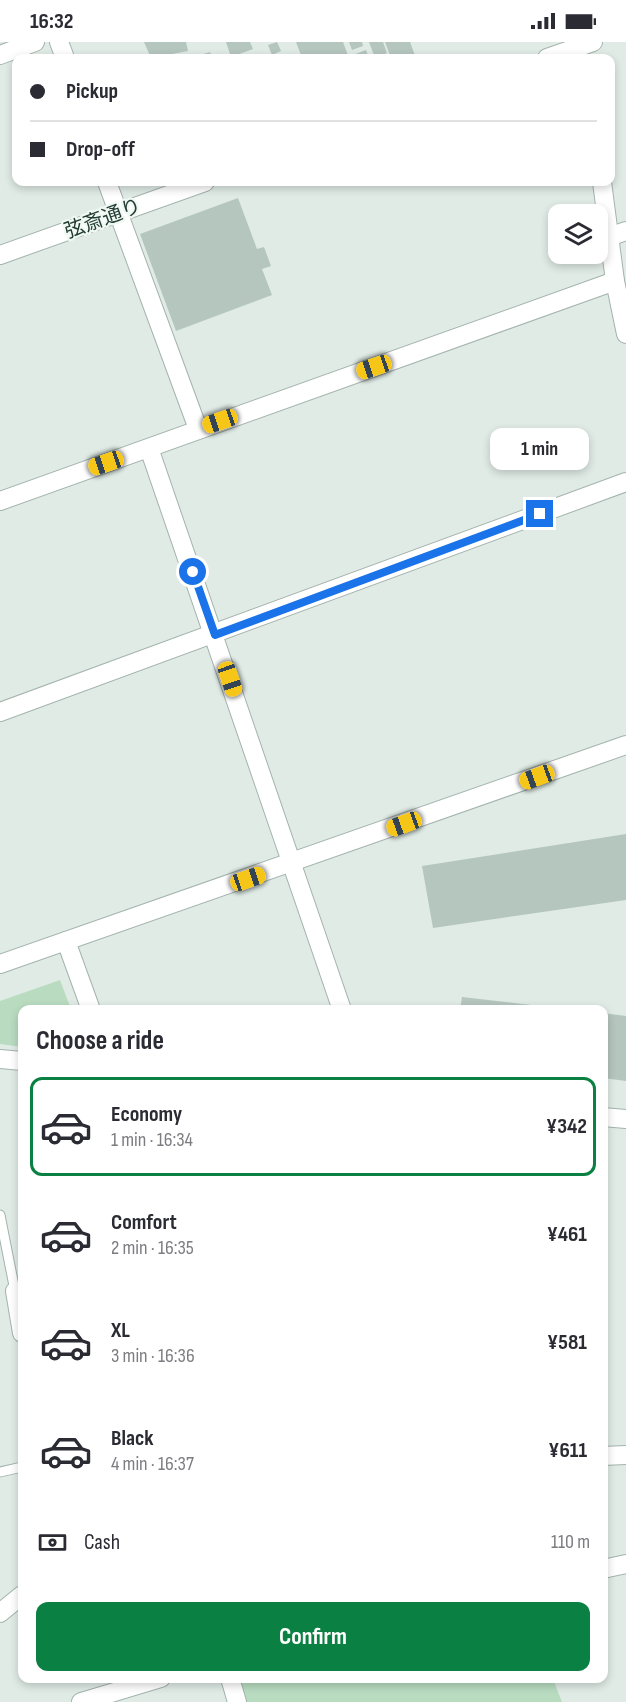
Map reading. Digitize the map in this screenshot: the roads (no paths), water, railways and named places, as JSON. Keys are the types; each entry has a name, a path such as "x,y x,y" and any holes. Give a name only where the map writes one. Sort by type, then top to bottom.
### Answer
{"street":[{"path":"0,55 36,42"},
{"path":"562,54 588,47"},
{"path":"108,186 198,429"},
{"name":"弦斎通り","path":"0,255 194,186"},
{"path":"603,186 617,234 615,281 626,334"},
{"path":"0,501 615,281"},
{"path":"149,448 340,1005"},
{"path":"0,712 215,635 626,482"},
{"path":"0,964 626,745"},
{"path":"66,941 89,1005"},
{"path":"0,1059 18,1061"},
{"path":"608,1117 626,1119"},
{"path":"608,1456 626,1455"},
{"path":"608,1568 626,1564"},
{"path":"0,1613 18,1598"},
{"path":"81,1702 144,1683"},
{"path":"231,1683 237,1702"}],"lane":[{"path":"0,1215 18,1286"},
{"path":"0,1472 18,1468"}]}
